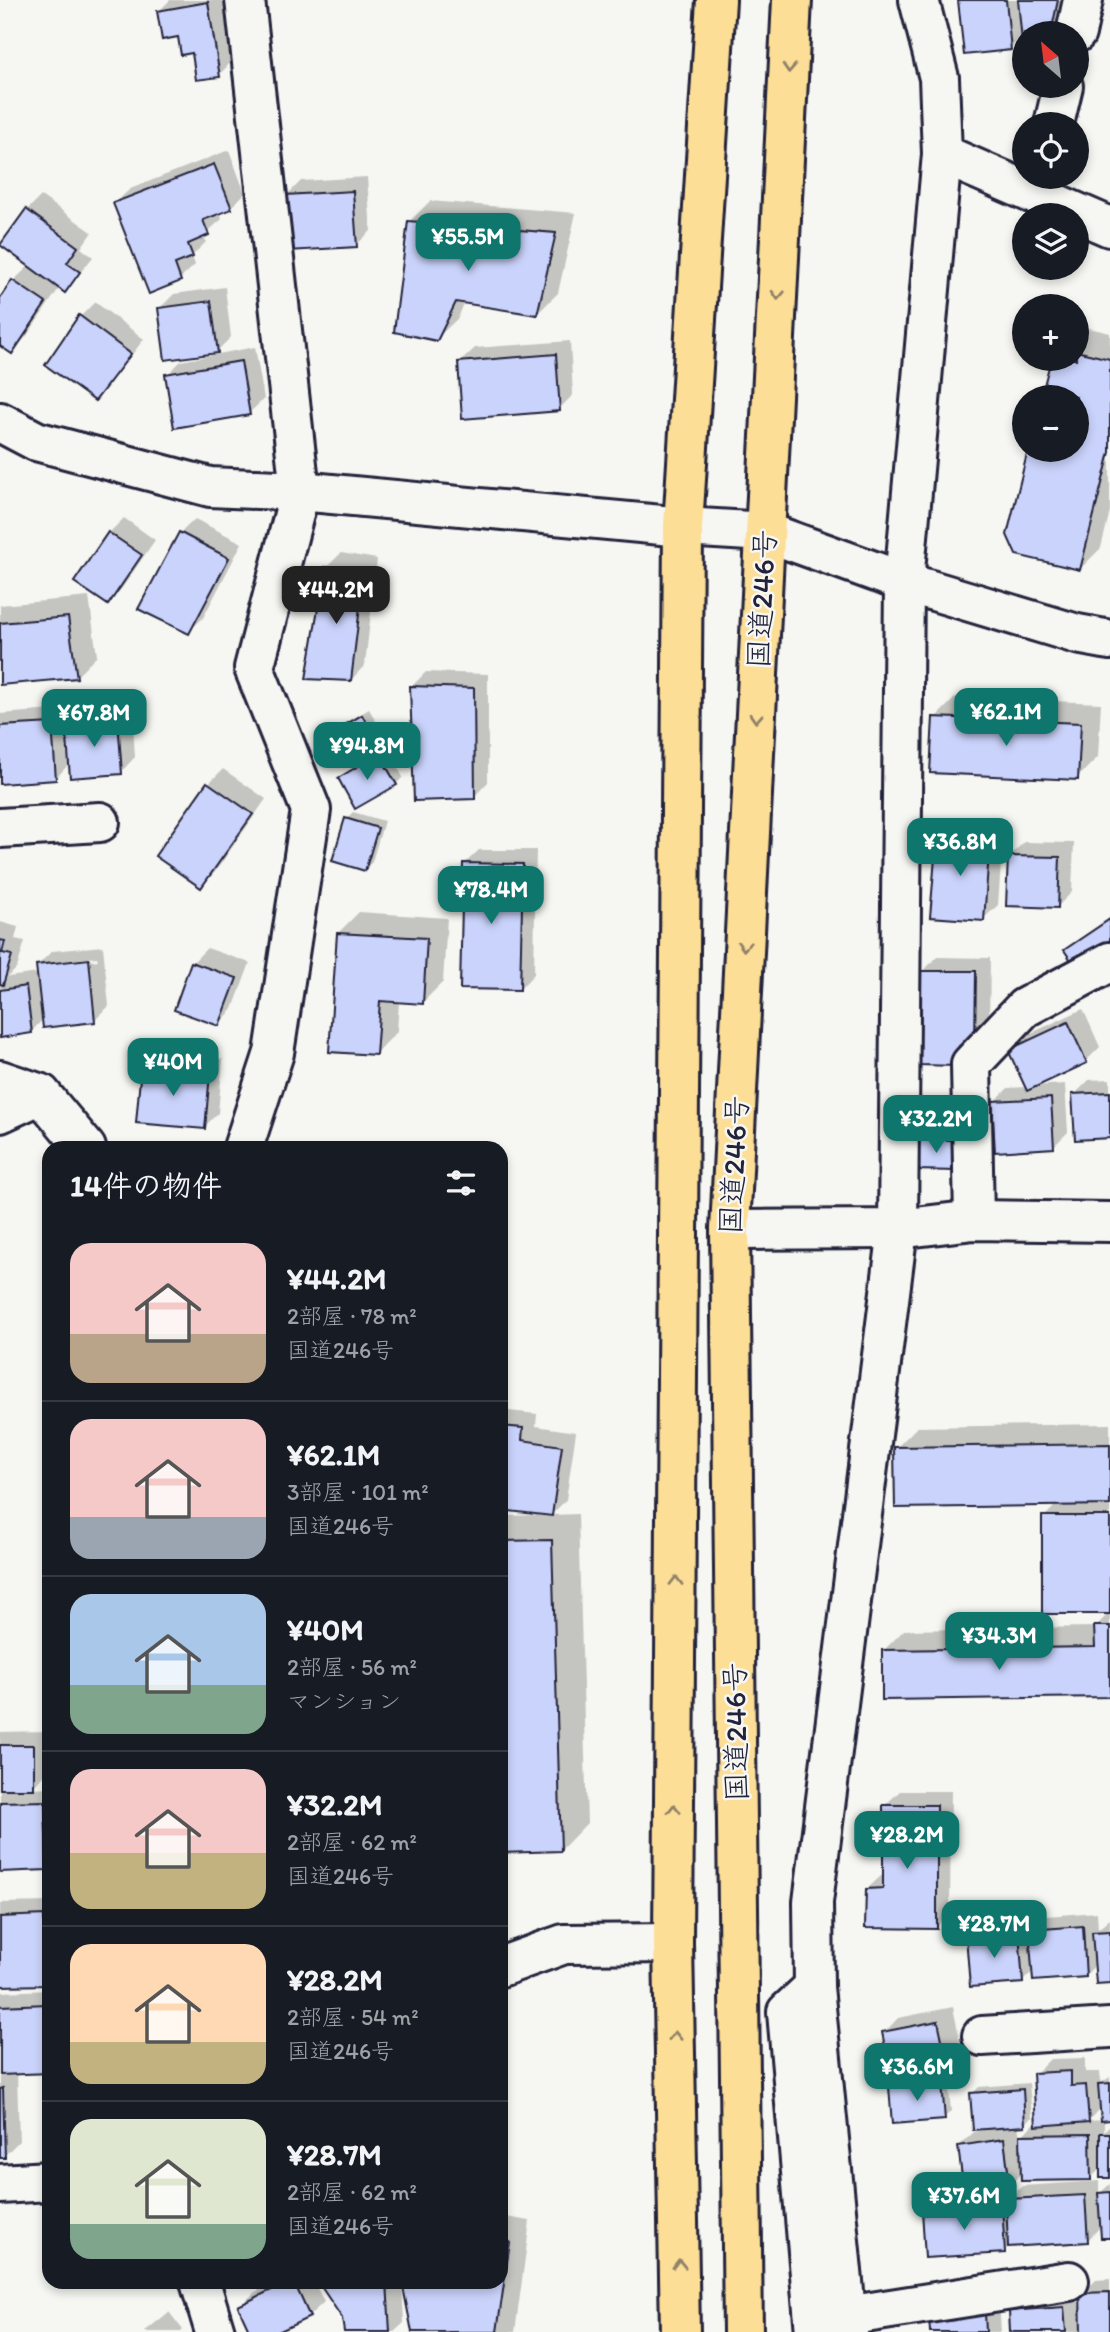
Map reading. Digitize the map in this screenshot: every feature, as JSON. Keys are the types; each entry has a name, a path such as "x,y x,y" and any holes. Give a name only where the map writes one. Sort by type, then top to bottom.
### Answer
{"highway":[{"name":"国道246号","path":"680,2332 673,1943 683,527 716,0"},
{"name":"国道246号","path":"743,2332 730,1230 792,0"}],"street":[{"path":"245,0 300,491 254,668 311,810 275,1053 245,1141"},
{"path":"919,0 939,78 942,154 904,582 898,1229 813,1902 814,1987 836,2327 1069,2281"},
{"path":"1079,21 1083,0"},
{"path":"942,154 1012,177"},
{"path":"1045,189 1110,227"},
{"path":"0,422 36,441 210,487 300,491 683,527 766,532 904,582 1077,634 1110,640"},
{"path":"0,828 100,822"},
{"path":"974,1220 971,1064 1024,1009 1110,962"},
{"path":"0,1080 40,1094 80,1141"},
{"path":"0,1113 40,1094"},
{"path":"730,1230 898,1229 974,1220 1110,1222"},
{"path":"508,1964 564,1944 673,1943"},
{"path":"982,2036 1110,2028"},
{"path":"0,2184 42,2181"},
{"path":"202,2289 215,2332"}],"building":[{"path":"958,0 1006,0 1011,50 964,55"},
{"path":"1018,0 1058,0 1054,21 1020,21"},
{"path":"208,2 220,77 196,80 192,53 181,55 178,37 162,40 157,11"},
{"path":"214,164 232,209 203,220 209,235 188,244 193,257 175,264 181,281 149,294 113,203"},
{"path":"353,191 357,247 288,251 285,195"},
{"path":"26,209 78,247 67,263 80,272 65,293 0,245"},
{"path":"408,221 556,233 537,315 456,302 437,341 394,332"},
{"path":"12,280 46,303 12,354 0,346 0,298"},
{"path":"211,301 218,353 165,360 158,308"},
{"path":"79,315 131,354 95,401 45,365"},
{"path":"556,354 560,411 462,419 458,362"},
{"path":"1089,354 1110,359 1110,452 1080,570 1016,555 1007,535 1025,462 1089,462 1089,385 1044,385 1048,371 1089,371"},
{"path":"241,361 250,415 174,428 165,374"},
{"path":"108,532 142,555 108,605 74,582"},
{"path":"179,532 229,558 189,634 138,609"},
{"path":"325,567 364,573 351,681 306,679"},
{"path":"68,617 77,678 0,685 0,623"},
{"path":"410,686 474,688 475,799 414,801"},
{"path":"362,715 378,743 339,766 323,738"},
{"path":"933,717 1081,723 1078,780 930,773"},
{"path":"118,720 122,774 70,778 66,724"},
{"path":"52,723 56,780 0,784 0,726"},
{"path":"379,754 397,785 355,809 338,778"},
{"path":"207,782 253,814 201,888 155,856"},
{"path":"345,818 378,828 365,871 332,861"},
{"path":"937,834 990,838 984,921 930,917"},
{"path":"1008,856 1060,857 1058,908 1006,906"},
{"path":"463,863 523,864 520,990 460,989"},
{"path":"1110,919 1110,955 1081,975 1064,950"},
{"path":"337,933 427,938 423,1004 380,1001 376,1055 329,1052"},
{"path":"0,940 5,941 2,953 12,955 3,985 0,984"},
{"path":"89,959 95,1022 43,1028 36,965"},
{"path":"191,962 237,978 219,1026 174,1010"},
{"path":"921,971 976,971 975,1046 959,1046 958,1066 919,1065"},
{"path":"26,986 32,1033 0,1038 0,990"},
{"path":"1068,1022 1087,1063 1027,1091 1008,1050"},
{"path":"141,1067 210,1073 205,1129 136,1123"},
{"path":"1110,1092 1110,1138 1075,1140 1072,1094"},
{"path":"1051,1098 1054,1148 995,1152 992,1101"},
{"path":"916,1139 956,1140 956,1171 916,1170"},
{"path":"508,1427 523,1428 522,1440 562,1446 552,1516 508,1511"},
{"path":"1110,1444 1110,1505 895,1508 894,1447"},
{"path":"1042,1516 1110,1516 1110,1614 1042,1614"},
{"path":"552,1540 561,1851 508,1853 508,1541"},
{"path":"1094,1626 1110,1626 1110,1697 882,1700 882,1650 1095,1647"},
{"path":"0,1745 34,1745 34,1789 0,1789"},
{"path":"42,1801 42,1870 0,1872 0,1802"},
{"path":"883,1805 937,1805 937,1929 865,1928 866,1889 883,1888"},
{"path":"42,1915 42,1985 0,1986 0,1917"},
{"path":"1083,1926 1086,1977 1033,1981 1029,1930"},
{"path":"1110,1931 1110,1983 1096,1984 1092,1932"},
{"path":"1019,1932 1023,1983 970,1987 966,1936"},
{"path":"42,2004 42,2073 0,2075 0,2006"},
{"path":"938,2021 948,2067 891,2078 882,2032"},
{"path":"1071,2071 1071,2086 1086,2085 1089,2122 1036,2126 1033,2073"},
{"path":"942,2083 945,2120 892,2124 889,2087"},
{"path":"1110,2083 1110,2120 1101,2121 1098,2084"},
{"path":"3,2088 5,2158 0,2158 0,2089"},
{"path":"1023,2089 1025,2126 973,2130 970,2093"},
{"path":"1100,2133 1110,2133 1110,2178 1100,2178"},
{"path":"1090,2134 1091,2180 1021,2181 1020,2135"},
{"path":"1004,2139 1010,2186 964,2192 958,2146"},
{"path":"1110,2192 1110,2238 1101,2238 1098,2193"},
{"path":"1085,2195 1088,2242 1008,2247 1006,2199"},
{"path":"1002,2205 1005,2253 925,2258 922,2210"},
{"path":"273,2289 297,2289 310,2317 278,2332 250,2332 238,2306"},
{"path":"323,2289 387,2289 390,2332 344,2332 342,2318"},
{"path":"403,2289 503,2289 497,2332 412,2332"},
{"path":"1110,2292 1110,2332 1081,2332 1080,2293"},
{"path":"1064,2307 1066,2332 1010,2332 1009,2311"},
{"path":"985,2313 986,2332 930,2332 929,2317"}]}
